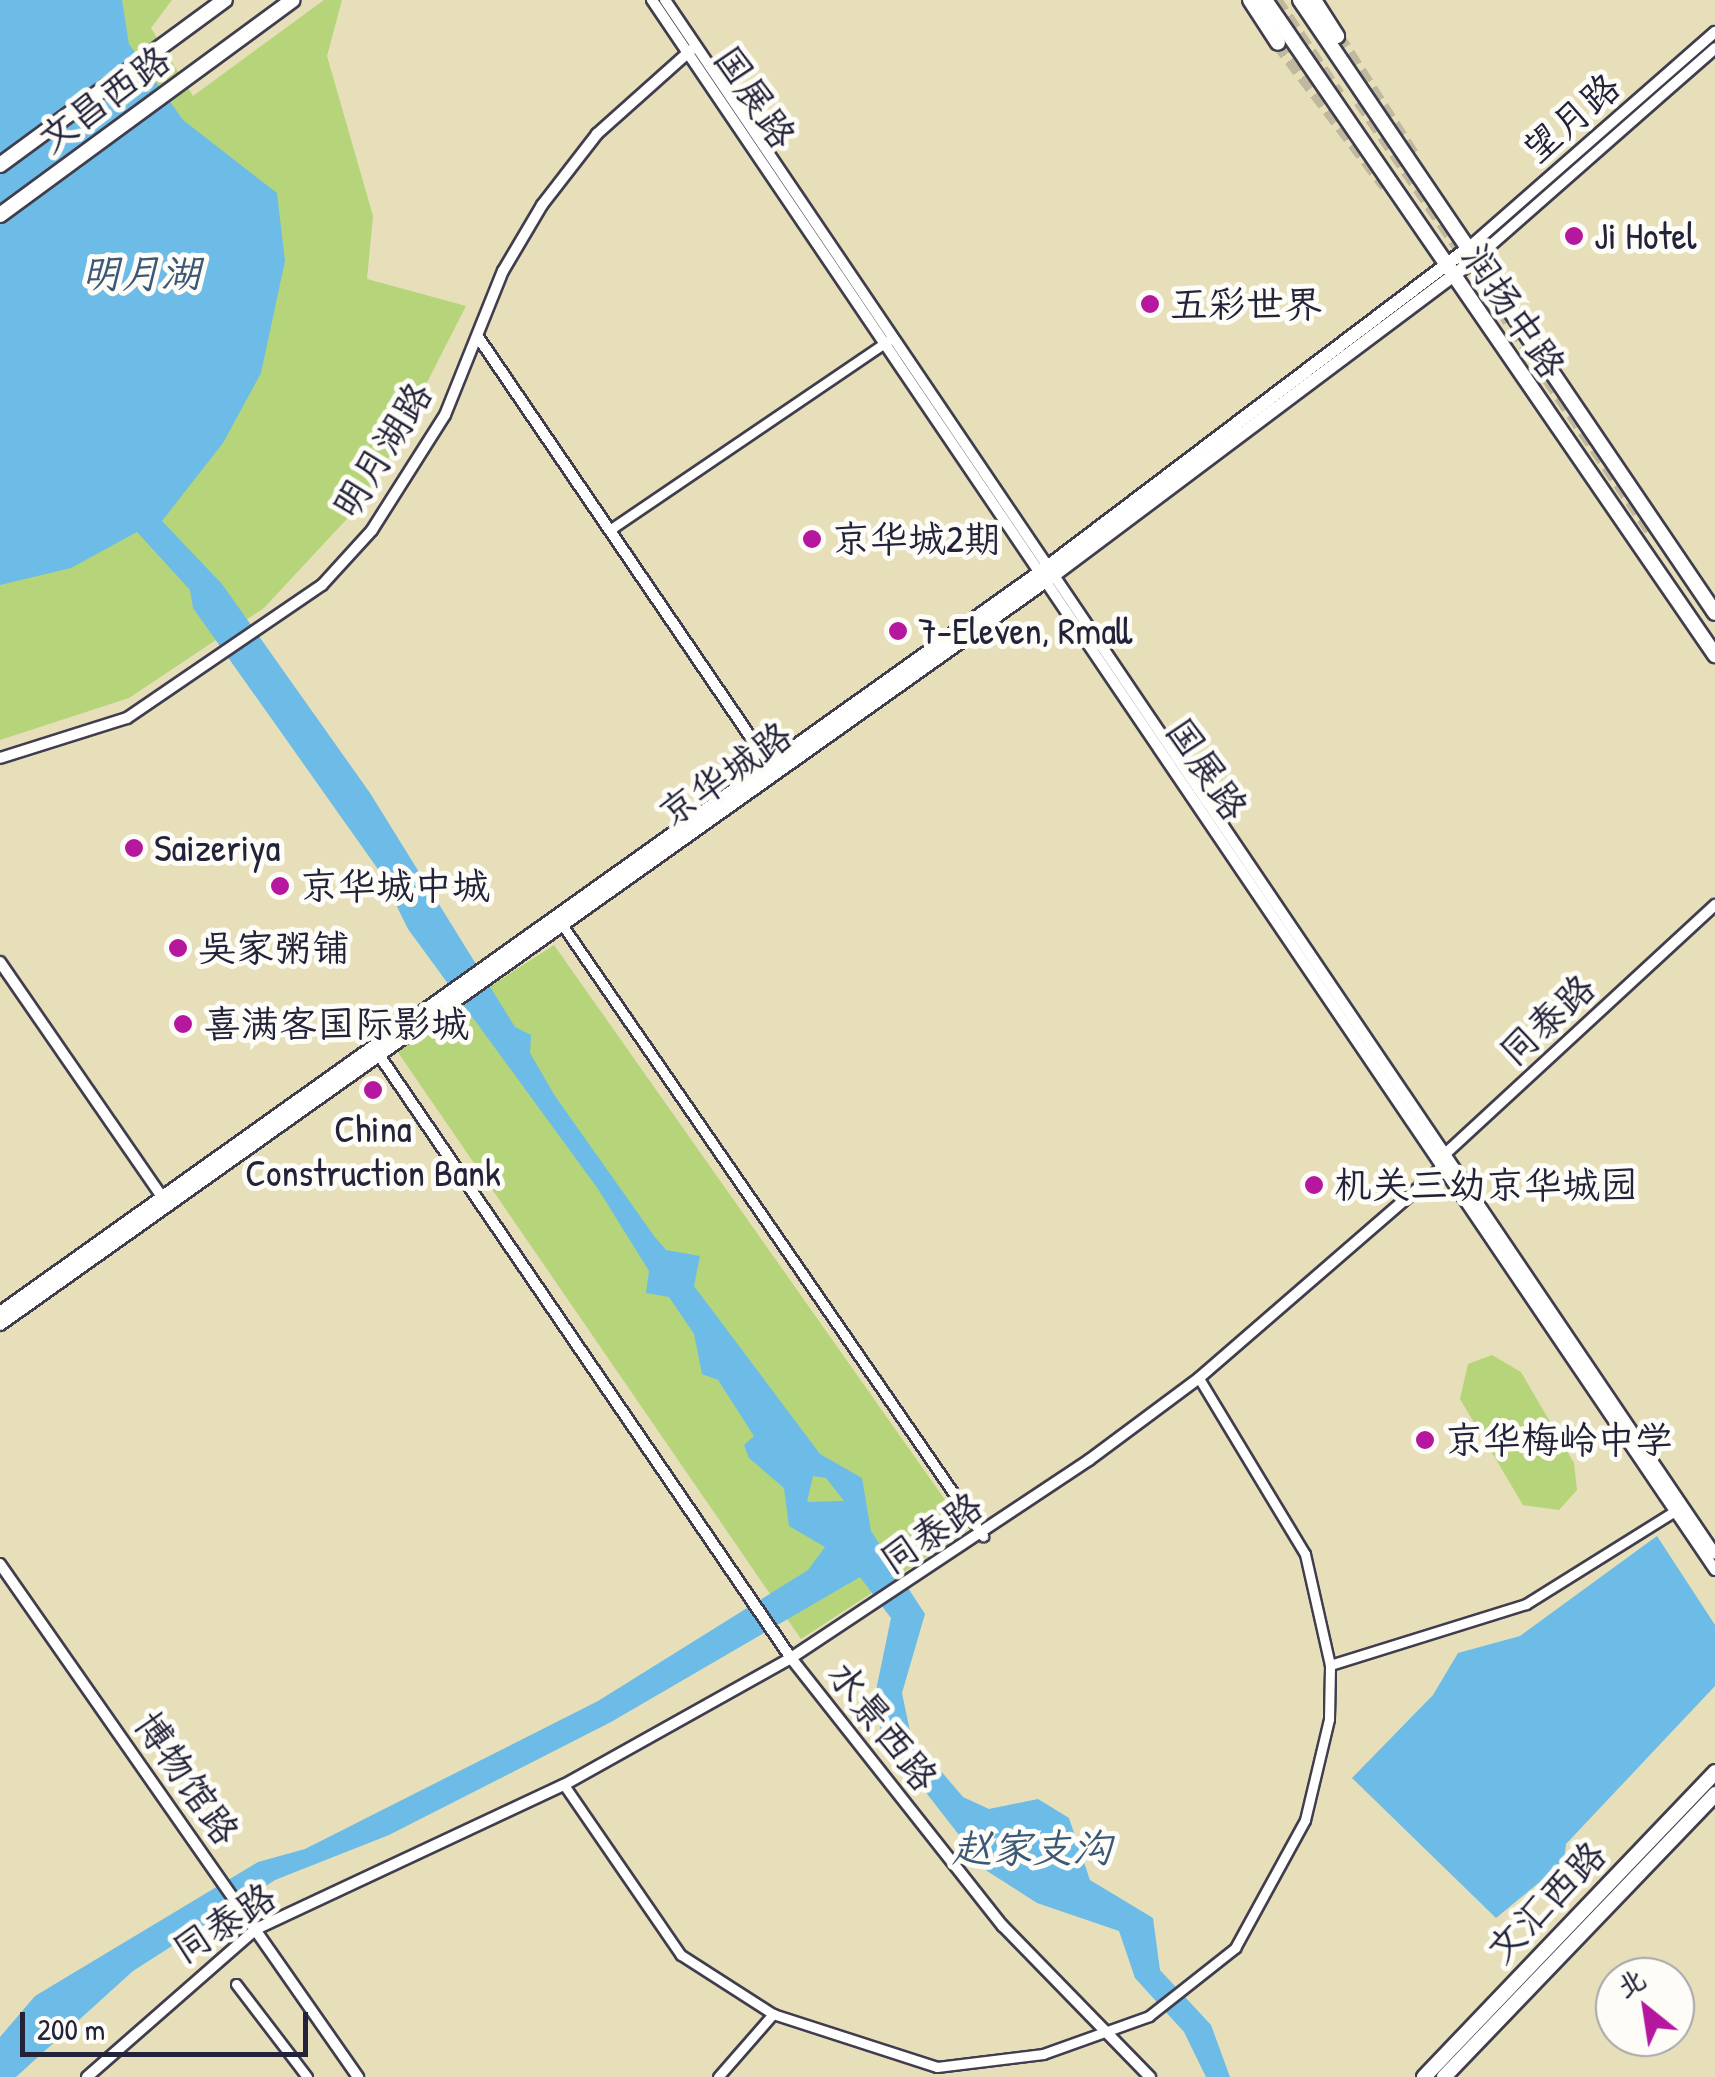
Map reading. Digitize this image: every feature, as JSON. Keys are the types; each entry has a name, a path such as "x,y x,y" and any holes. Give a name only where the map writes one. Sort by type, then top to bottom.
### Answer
{"main road":[{"name":"文昌西路","path":"0,165 225,0"},
{"name":"文昌西路","path":"0,215 294,0"},
{"path":"1250,0 1278,43"},
{"name":"润扬中路","path":"1265,0 1715,655"},
{"name":"润扬中路","path":"1300,0 1715,612"},
{"path":"1314,0 1337,36"},
{"name":"京华城路","path":"499,964 563,926 1046,574 1471,254"},
{"name":"京华城路","path":"0,1324 436,1008 773,771"},
{"name":"京华城路","path":"0,1313 379,1055 436,1008"},
{"name":"文汇西路","path":"1424,2077 1715,1772"},
{"name":"文汇西路","path":"1444,2077 1715,1794"}],"street":[{"name":"国展路","path":"652,0 692,49 891,339 1440,1169 1715,1570"},
{"name":"国展路","path":"665,0 692,49"},
{"name":"望月路","path":"1471,254 1715,32"},
{"name":"望月路","path":"1471,254 1715,48"},
{"name":"明月湖路","path":"0,758 126,718 210,670 276,624 372,530 445,415 542,204 597,134 692,49"},
{"path":"478,337 773,771"},
{"path":"611,530 891,339"},
{"name":"国展路","path":"1046,574 1715,1554"},
{"name":"同泰路","path":"87,2077 256,1929 564,1785 791,1658 984,1536 1199,1378 1440,1169 1444,1156 1715,904"},
{"path":"563,926 984,1536"},
{"path":"0,962 166,1202"},
{"name":"水景西路","path":"379,1055 791,1658 1004,1926 1150,2077"},
{"path":"564,1785 681,1954 773,2014 937,2067 1112,2036 1169,2003 1235,1948 1305,1820 1323,1762 1330,1666 1320,1603 1287,1512 1199,1378"},
{"path":"1330,1666 1526,1604 1676,1511"},
{"name":"博物馆路","path":"0,1564 358,2077"},
{"path":"236,1984 307,2077"},
{"path":"718,2077 773,2014"}],"green space":[{"path":"0,0 172,0 151,28 193,96 324,0 342,0 327,56 373,216 367,279 466,306 370,494 264,608 129,698 0,740"},
{"path":"554,945 967,1531 801,1639 395,1048"},
{"path":"1492,1355 1521,1372 1574,1463 1577,1490 1559,1510 1523,1505 1460,1399 1468,1364"}],"water":[{"path":"0,0 122,0 129,44 183,120 277,193 285,261 261,373 223,443 162,521 222,584 370,793 515,1027 531,1035 530,1053 555,1096 654,1236 666,1250 700,1256 694,1286 820,1454 862,1478 871,1531 925,1614 902,1693 911,1736 963,1797 989,1809 1038,1799 1069,1818 1090,1880 1153,1918 1160,1970 1211,2025 1230,2077 1206,2077 1184,2032 1135,1978 1119,1931 1037,1903 987,1871 882,1736 874,1700 891,1618 860,1577 611,1722 389,1835 275,1880 133,1971 16,2077 0,2077 0,2037 35,1996 258,1862 305,1849 598,1701 808,1570 825,1547 789,1526 784,1488 749,1458 744,1445 754,1436 718,1380 702,1374 694,1334 669,1297 646,1293 649,1271 598,1189 408,929 380,872 193,608 190,590 137,532 71,568 0,585","holes":["813,1476 826,1478 844,1501 807,1502"]},
{"path":"1657,1536 1715,1625 1715,1686 1566,1844 1564,1862 1496,1918 1352,1778 1433,1695 1458,1653 1520,1636"}],"tunnel":[{"path":"1275,0 1338,95"},
{"path":"1337,36 1415,159"},
{"path":"1278,43 1386,186"},
{"path":"1360,101 1651,530"}],"place":[{"name":"Ji Hotel","path":"1574,236"},
{"name":"五彩世界","path":"1150,304"},
{"name":"京华城2期","path":"812,539"},
{"name":"7-Eleven, Rmall","path":"898,631"},
{"name":"Saizeriya","path":"134,848"},
{"name":"京华城中城","path":"280,886"},
{"name":"吴家粥铺","path":"178,948"},
{"name":"喜满客国际影城","path":"183,1024"},
{"name":"China Construction Bank","path":"373,1090"},
{"name":"机关三幼京华城园","path":"1314,1185"},
{"name":"京华梅岭中学","path":"1425,1440"}],"water label":[{"name":"明月湖","path":"141,272"},
{"name":"赵家支沟","path":"1032,1847"}]}
